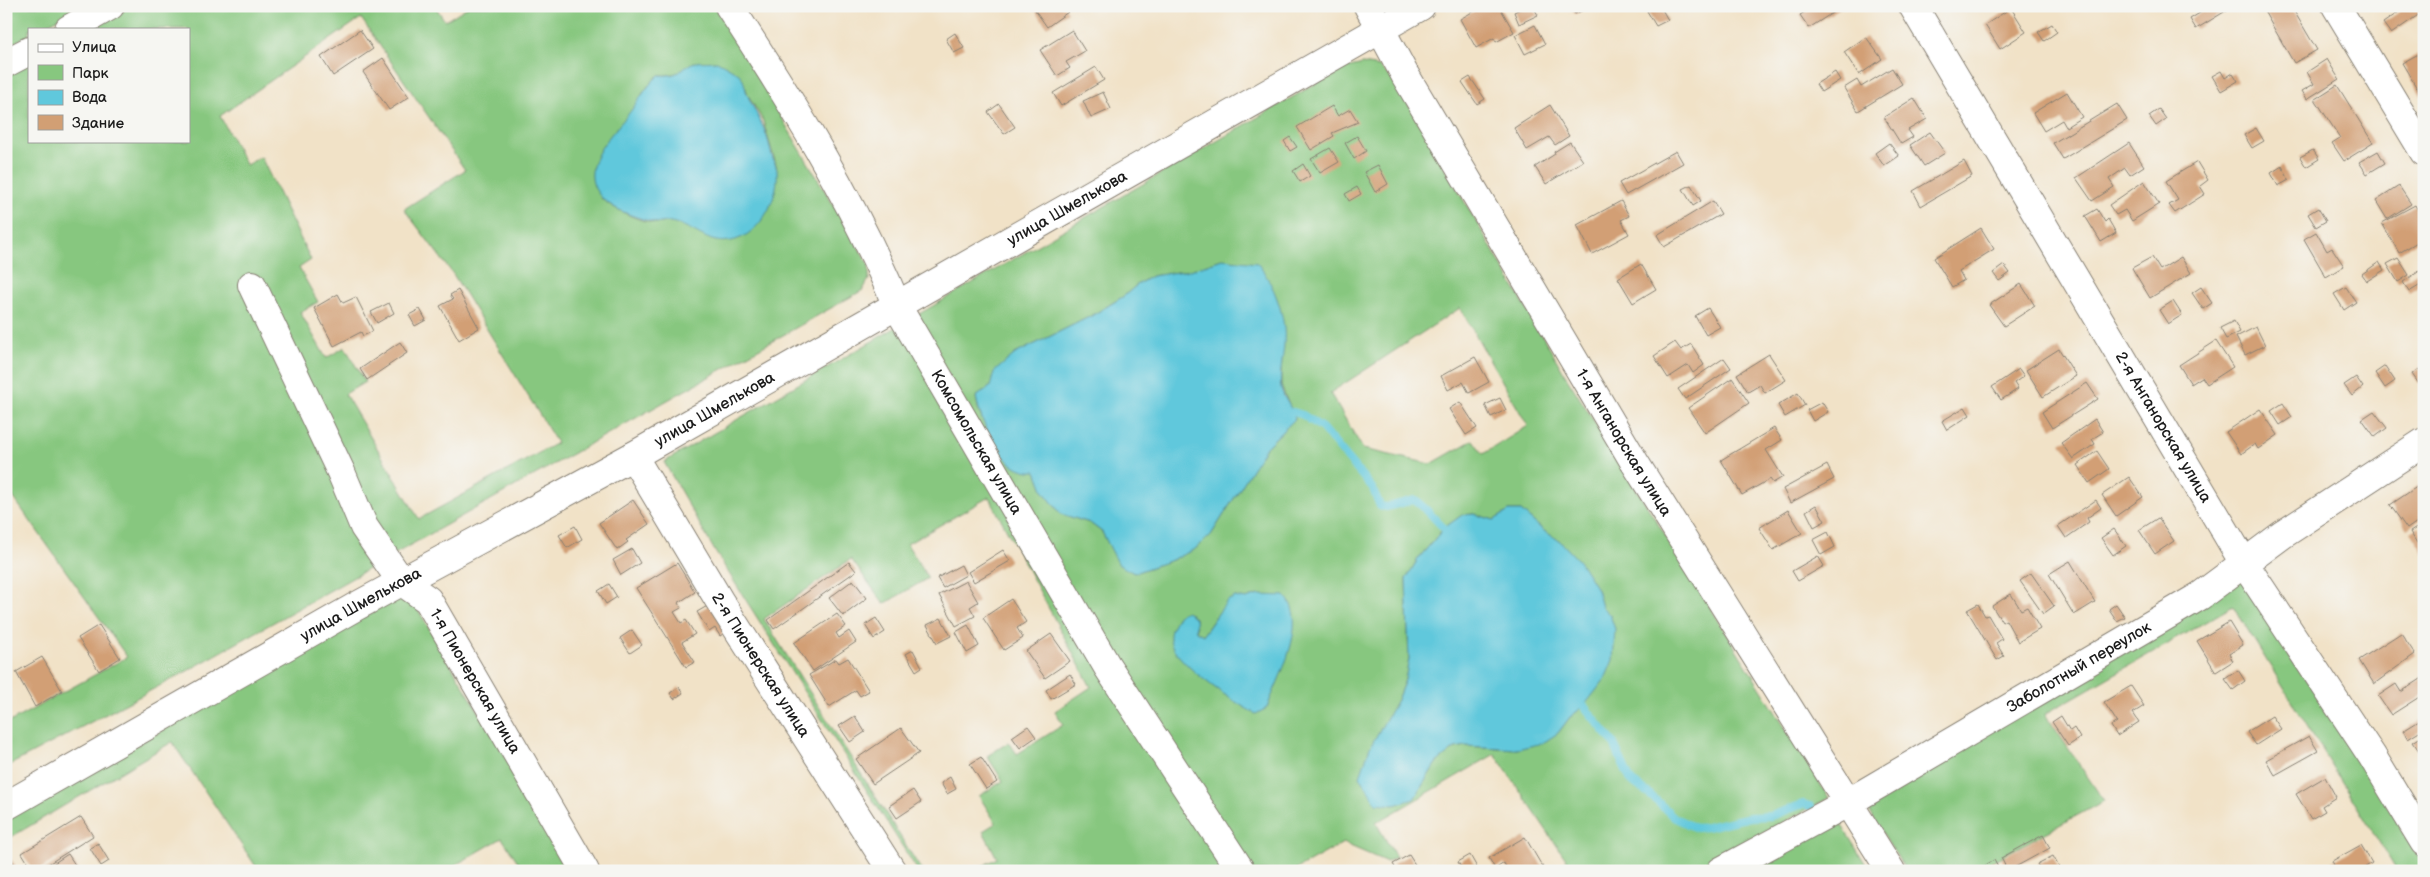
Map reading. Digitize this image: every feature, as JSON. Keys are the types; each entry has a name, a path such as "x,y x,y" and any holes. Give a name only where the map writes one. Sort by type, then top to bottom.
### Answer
{"street":[{"path":"71,28 110,6"},
{"name":"Комсомольская улица","path":"729,6 796,110 876,255 897,306 1107,666 1241,871"},
{"name":"улица Шмелькова","path":"6,806 401,581 633,456 897,306 1374,18 1421,6"},
{"name":"2-я Анганорская улица","path":"1914,6 2244,563 2372,756 2424,842"},
{"path":"2336,6 2424,152"},
{"name":"1-я Анганорская улица","path":"1374,18 1405,75 1635,463 1891,871"},
{"path":"6,63 28,52"},
{"name":"1-я Пионерская улица","path":"252,285 341,472 364,527 401,581 428,600 585,871"},
{"name":"Заболотный переулок","path":"1722,871 1849,802 2200,596 2282,535 2424,442"},
{"name":"2-я Пионерская улица","path":"633,456 719,600 892,871"}],"green space":[{"path":"6,6 80,6 41,28 28,28 28,36 6,47"},
{"path":"132,6 435,6 445,21 469,6 715,6 869,265 869,279 863,290 182,674 6,767 6,724 127,657 6,487 6,77 28,65 28,142 190,142 190,28 94,28","holes":["361,18 465,170 404,209 453,274 557,443 419,519 345,394 365,382 345,347 326,358 300,312 318,302 299,268 311,260 261,157 246,165 220,116","694,62 745,86 763,121 777,168 715,241 681,223 669,221 654,223 638,219 601,198 630,116 638,100 659,75 678,73"]},
{"path":"1363,64 1380,67 1395,82 1564,373 1829,798 1692,871 1574,871 1495,754 1376,823 1396,857 1387,862 1343,843 1293,871 974,871 997,858 983,831 996,823 979,796 1003,781 987,756 1009,742 1017,754 1063,725 1055,711 1091,687 989,497 907,544 928,578 884,604 851,559 764,619 922,871 918,871 716,553 664,462 1341,69","holes":["1222,259 1281,367 1281,386 1295,419 1266,447 1211,535 1195,549 1172,560 1134,573 1109,545 1102,532 1090,523 1061,514 1044,492 1036,470 984,423 979,412 976,397 990,387 1015,354 1093,315 1152,276 1190,270","1460,308 1528,426 1483,454 1473,440 1431,464 1363,449 1330,393","1509,511 1521,511 1544,531 1560,541 1597,589 1602,608 1610,615 1584,706 1570,717 1558,733 1517,749 1466,746 1455,748 1436,763 1414,799 1397,700 1405,680 1409,659 1406,579 1418,559 1444,528 1462,515 1474,514 1494,520","1259,595 1278,677 1267,708 1256,713 1234,701 1213,686 1176,652 1187,611 1195,618 1196,631 1203,635 1216,616 1235,597 1246,599"]},
{"path":"2245,574 2424,866 2424,871 2397,871 2233,606 2045,714 2104,801 1974,871 1906,871 1865,804"},
{"path":"398,598 414,603 574,871 524,871 502,838 445,871 259,871 172,742 6,840 6,818"},
{"path":"1839,821 1870,871 1745,871"}],"water":[{"path":"717,61 742,77 748,96 764,129 777,170 774,196 762,220 753,230 742,237 730,241 711,240 677,224 669,222 657,223 620,211 600,196 594,186 592,174 595,160 605,142 659,75 678,73 696,62"},
{"path":"1222,259 1257,263 1269,280 1278,301 1283,324 1284,350 1281,388 1295,419 1266,447 1211,535 1195,549 1172,560 1134,573 1119,565 1102,532 1090,523 1061,514 1044,492 1036,471 1024,470 1013,465 1004,457 988,434 976,397 990,387 994,372 1015,354 1093,315 1152,276 1190,270"},
{"path":"1509,511 1521,511 1544,531 1560,541 1579,561 1597,589 1602,607 1610,615 1615,629 1613,660 1605,679 1584,706 1570,717 1558,733 1543,743 1517,749 1466,746 1455,748 1436,763 1414,799 1394,805 1376,803 1360,776 1370,747 1397,700 1405,680 1409,659 1406,579 1418,559 1444,528 1462,515 1474,514 1494,520"},
{"path":"1259,595 1285,596 1292,607 1294,620 1290,650 1278,682 1267,708 1256,714 1220,692 1181,659 1173,648 1170,632 1179,614 1187,611 1195,618 1196,631 1203,635 1227,601 1235,597 1246,599"}],"building":[{"path":"1041,6 1064,6 1068,12 1047,27 1035,10"},
{"path":"1483,6 1499,6 1514,32 1496,42 1494,38 1476,48 1460,19"},
{"path":"1526,6 1533,6 1538,15 1519,24 1514,12"},
{"path":"1570,6 1584,6 1585,9 1575,14"},
{"path":"1655,6 1660,6 1668,20 1656,26 1647,11"},
{"path":"1814,6 1843,6 1809,28 1800,15"},
{"path":"2211,6 2234,6 2196,29 2190,19"},
{"path":"2261,6 2291,6 2317,50 2294,63"},
{"path":"2394,6 2424,6 2424,11 2391,34 2383,23 2399,12"},
{"path":"2011,8 2026,32 2000,49 1985,25"},
{"path":"2052,24 2057,32 2044,41 2038,32"},
{"path":"1535,25 1545,44 1525,54 1515,35"},
{"path":"360,30 373,49 333,76 321,57"},
{"path":"1072,30 1085,51 1066,62 1070,68 1057,76 1040,50"},
{"path":"955,33 964,48 954,53 946,39"},
{"path":"1866,37 1882,59 1859,75 1844,52"},
{"path":"2424,51 2424,100 2402,63"},
{"path":"383,58 409,97 389,110 363,72"},
{"path":"2327,59 2339,79 2307,99 2302,91 2314,84 2307,72"},
{"path":"1096,67 1104,80 1061,106 1053,93"},
{"path":"1892,68 1902,84 1858,111 1844,88 1857,80 1861,87"},
{"path":"2221,71 2225,78 2233,73 2238,81 2221,91 2212,76"},
{"path":"1835,72 1840,80 1821,92 1816,84"},
{"path":"1470,77 1485,99 1477,104 1462,82"},
{"path":"2337,85 2373,143 2344,161 2332,143 2340,138 2315,99"},
{"path":"1103,92 1111,109 1091,118 1083,101"},
{"path":"2067,92 2082,117 2066,127 2062,120 2044,131 2033,113"},
{"path":"1914,98 1927,119 1908,130 1913,137 1901,144 1884,117"},
{"path":"999,104 1015,127 1004,134 988,112"},
{"path":"2117,104 2127,120 2063,159 2053,143"},
{"path":"1550,105 1569,136 1555,145 1549,137 1527,150 1514,128"},
{"path":"1332,106 1338,116 1350,109 1358,122 1332,133 1334,136 1311,150 1297,127"},
{"path":"2159,109 2166,119 2156,126 2149,116"},
{"path":"2256,128 2264,141 2252,148 2244,135"},
{"path":"1930,132 1945,153 1924,166 1910,145"},
{"path":"1357,136 1366,151 1354,159 1345,143"},
{"path":"1290,137 1297,147 1290,151 1284,141"},
{"path":"1570,142 1583,161 1546,184 1535,167"},
{"path":"1889,143 1899,156 1884,166 1875,153"},
{"path":"2129,143 2144,166 2130,175 2125,168 2109,179 2114,187 2092,201 2076,178"},
{"path":"1330,148 1339,162 1320,173 1311,159"},
{"path":"2313,150 2319,159 2306,167 2300,157"},
{"path":"1676,151 1683,163 1626,195 1619,183"},
{"path":"2378,151 2385,163 2367,174 2359,162"},
{"path":"1964,161 1972,176 1921,206 1913,191"},
{"path":"2197,162 2208,180 2200,186 2205,194 2175,213 2169,205 2178,200 2166,181"},
{"path":"1303,164 1310,176 1300,182 1293,171"},
{"path":"1378,165 1388,184 1375,192 1364,172"},
{"path":"2282,166 2289,180 2278,186 2271,173"},
{"path":"2144,181 2159,204 2132,221 2125,210 2116,215 2109,205"},
{"path":"1691,185 1701,201 1693,206 1683,189"},
{"path":"2399,186 2411,204 2387,219 2376,201"},
{"path":"1357,187 1361,194 1349,201 1345,194"},
{"path":"1621,201 1629,216 1621,220 1629,234 1592,254 1577,225"},
{"path":"1713,201 1721,214 1664,247 1657,235"},
{"path":"2415,205 2424,221 2424,238 2399,253 2382,223"},
{"path":"2318,208 2326,221 2316,227 2308,214"},
{"path":"2097,209 2105,222 2108,219 2116,233 2101,242 2085,216"},
{"path":"1981,228 1994,249 1959,271 1964,280 1952,287 1934,258"},
{"path":"2316,232 2327,251 2332,248 2344,266 2326,277 2304,239"},
{"path":"2152,257 2160,270 2181,257 2191,273 2150,298 2132,268"},
{"path":"2398,258 2409,275 2398,282 2387,264"},
{"path":"2379,262 2384,270 2367,281 2362,274"},
{"path":"1641,264 1656,289 1633,303 1618,278"},
{"path":"2004,265 2010,273 1999,281 1993,273"},
{"path":"2424,268 2424,283 2409,292 2403,282"},
{"path":"2021,284 2035,306 2004,326 1989,305"},
{"path":"2201,287 2212,303 2203,309 2192,293"},
{"path":"2346,287 2356,302 2344,310 2334,294"},
{"path":"458,290 479,328 459,340 440,306 453,299 450,295"},
{"path":"338,294 343,303 356,297 373,331 363,336 361,332 334,346 314,308"},
{"path":"2173,301 2182,315 2168,324 2159,310"},
{"path":"389,303 394,313 377,323 371,312"},
{"path":"1708,308 1720,327 1706,335 1695,316"},
{"path":"420,309 426,320 415,326 409,315"},
{"path":"2234,321 2240,332 2226,339 2220,328"},
{"path":"2256,327 2265,345 2245,355 2236,337"},
{"path":"2216,341 2233,367 2207,384 2202,377 2191,384 2179,365"},
{"path":"400,342 407,353 367,380 360,369"},
{"path":"1675,342 1681,350 1691,344 1704,365 1693,373 1688,365 1668,378 1654,356"},
{"path":"2059,349 2076,376 2043,397 2026,370"},
{"path":"1769,354 1786,380 1765,393 1760,385 1748,392 1737,374"},
{"path":"1475,357 1489,382 1469,393 1463,382 1448,390 1441,376"},
{"path":"1724,358 1731,368 1685,399 1678,389"},
{"path":"2385,366 2395,381 2385,388 2375,373"},
{"path":"2424,366 2424,381 2419,384 2412,374"},
{"path":"2019,369 2024,376 2014,383 2018,389 2001,400 1992,387"},
{"path":"2356,377 2363,387 2352,396 2344,385"},
{"path":"1732,378 1749,403 1705,433 1688,408"},
{"path":"2087,383 2098,399 2052,428 2042,412"},
{"path":"1798,393 1805,405 1785,417 1778,405"},
{"path":"1500,398 1506,410 1491,417 1485,405"},
{"path":"1460,402 1477,428 1466,435 1449,409"},
{"path":"1822,402 1828,412 1813,421 1807,410"},
{"path":"2283,403 2292,417 2280,425 2271,411"},
{"path":"1965,407 1970,415 1947,430 1942,421"},
{"path":"2260,409 2278,435 2258,449 2255,444 2241,454 2226,432"},
{"path":"2374,411 2387,428 2375,437 2362,419"},
{"path":"2095,419 2103,432 2092,439 2095,444 2073,459 2061,443"},
{"path":"1774,428 1782,440 1766,450 1783,477 1773,483 1770,479 1742,495 1721,460"},
{"path":"2097,451 2109,469 2089,483 2077,465"},
{"path":"1827,465 1834,479 1790,503 1783,489"},
{"path":"2129,477 2143,497 2116,516 2102,495"},
{"path":"2424,482 2424,517 2407,529 2390,505"},
{"path":"633,500 649,524 626,540 628,542 617,550 599,523"},
{"path":"2096,500 2101,508 2087,518 2089,522 2066,538 2058,526"},
{"path":"1816,505 1825,521 1814,527 1806,511"},
{"path":"1788,510 1802,533 1773,550 1759,528"},
{"path":"2158,518 2174,541 2155,554 2139,530"},
{"path":"575,526 582,539 567,548 559,535"},
{"path":"2418,527 2424,536 2424,554 2410,532"},
{"path":"2114,529 2126,546 2113,555 2101,538"},
{"path":"1828,532 1835,547 1821,555 1813,540"},
{"path":"632,549 640,563 621,575 613,560"},
{"path":"1003,550 1010,561 974,582 968,572"},
{"path":"1818,556 1824,566 1798,581 1792,571"},
{"path":"2070,561 2095,602 2074,615 2049,574"},
{"path":"849,562 856,571 774,629 768,620"},
{"path":"677,563 695,592 678,603 681,608 674,612 681,623 686,620 695,634 682,642 695,662 686,667 636,588"},
{"path":"961,565 966,575 943,588 937,578"},
{"path":"2031,573 2054,606 2043,614 2020,581"},
{"path":"853,580 867,598 843,616 829,598"},
{"path":"966,581 978,602 970,607 975,616 956,626 939,595"},
{"path":"609,584 617,597 606,604 598,591"},
{"path":"2011,594 2021,610 2027,607 2040,629 2018,642 2006,620 2002,622 1992,606"},
{"path":"1011,599 1026,622 1017,628 1023,638 1004,650 983,618"},
{"path":"716,601 732,628 720,636 715,628 709,632 697,612"},
{"path":"1978,604 1985,616 1988,615 2002,639 1996,643 2004,656 1997,660 1967,610"},
{"path":"2116,604 2125,617 2117,621 2109,609"},
{"path":"837,614 846,626 836,633 839,638 849,631 856,642 813,671 794,643"},
{"path":"876,618 885,632 874,639 865,625"},
{"path":"941,618 951,636 937,643 927,625"},
{"path":"2229,622 2243,645 2229,654 2233,661 2216,672 2197,641"},
{"path":"99,625 120,658 99,671 78,638"},
{"path":"968,625 979,646 967,653 956,632"},
{"path":"632,630 642,645 630,653 620,638"},
{"path":"2401,633 2415,654 2374,684 2359,660"},
{"path":"1051,634 1070,661 1045,678 1026,651"},
{"path":"913,650 922,667 916,671 906,654"},
{"path":"42,657 62,691 35,707 16,672"},
{"path":"848,658 869,691 860,696 856,690 829,707 809,675 836,659 839,663"},
{"path":"2238,670 2245,681 2233,690 2225,679"},
{"path":"1070,674 1076,684 1051,699 1046,690"},
{"path":"2424,677 2424,694 2391,715 2378,696 2396,684 2401,692"},
{"path":"2131,686 2144,706 2133,713 2139,722 2117,736 2111,726 2117,722 2104,702"},
{"path":"679,687 683,693 674,699 670,693"},
{"path":"855,716 865,732 850,742 839,726"},
{"path":"2061,716 2070,731 2074,728 2080,738 2068,746 2052,722"},
{"path":"2272,716 2281,729 2256,745 2247,732"},
{"path":"2424,718 2424,729 2408,739 2403,731"},
{"path":"1028,726 1036,737 1020,748 1012,737"},
{"path":"901,728 919,753 873,784 856,759"},
{"path":"2424,735 2424,758 2413,742"},
{"path":"2309,736 2318,751 2275,775 2266,760"},
{"path":"981,757 997,782 986,789 970,764"},
{"path":"950,777 956,789 947,794 941,783"},
{"path":"2325,777 2336,797 2322,806 2325,811 2311,819 2296,794"},
{"path":"913,790 921,802 897,818 889,806"},
{"path":"81,817 93,836 37,871 33,871 22,853"},
{"path":"2043,835 2050,848 2008,871 2001,858"},
{"path":"1525,837 1545,871 1508,871 1504,863 1495,869 1489,858"},
{"path":"98,843 109,861 101,866 90,848"},
{"path":"2361,845 2372,863 2359,871 2337,871 2332,861"},
{"path":"68,854 79,871 42,871"},
{"path":"1409,855 1419,871 1397,871 1393,864"},
{"path":"1470,855 1479,871 1463,871 1458,862"},
{"path":"2053,856 2061,871 2041,871 2037,864"},
{"path":"11,859 19,871 6,871 6,861"},
{"path":"1994,860 2000,871 1975,871"}],"waterway":[{"path":"1293,412 1303,415 1322,428 1373,489 1380,506 1387,507 1414,500 1444,528"},
{"path":"1584,706 1613,742 1631,781 1648,793 1675,818 1696,828 1750,817 1771,816 1803,804 1810,806 1816,811"}]}
